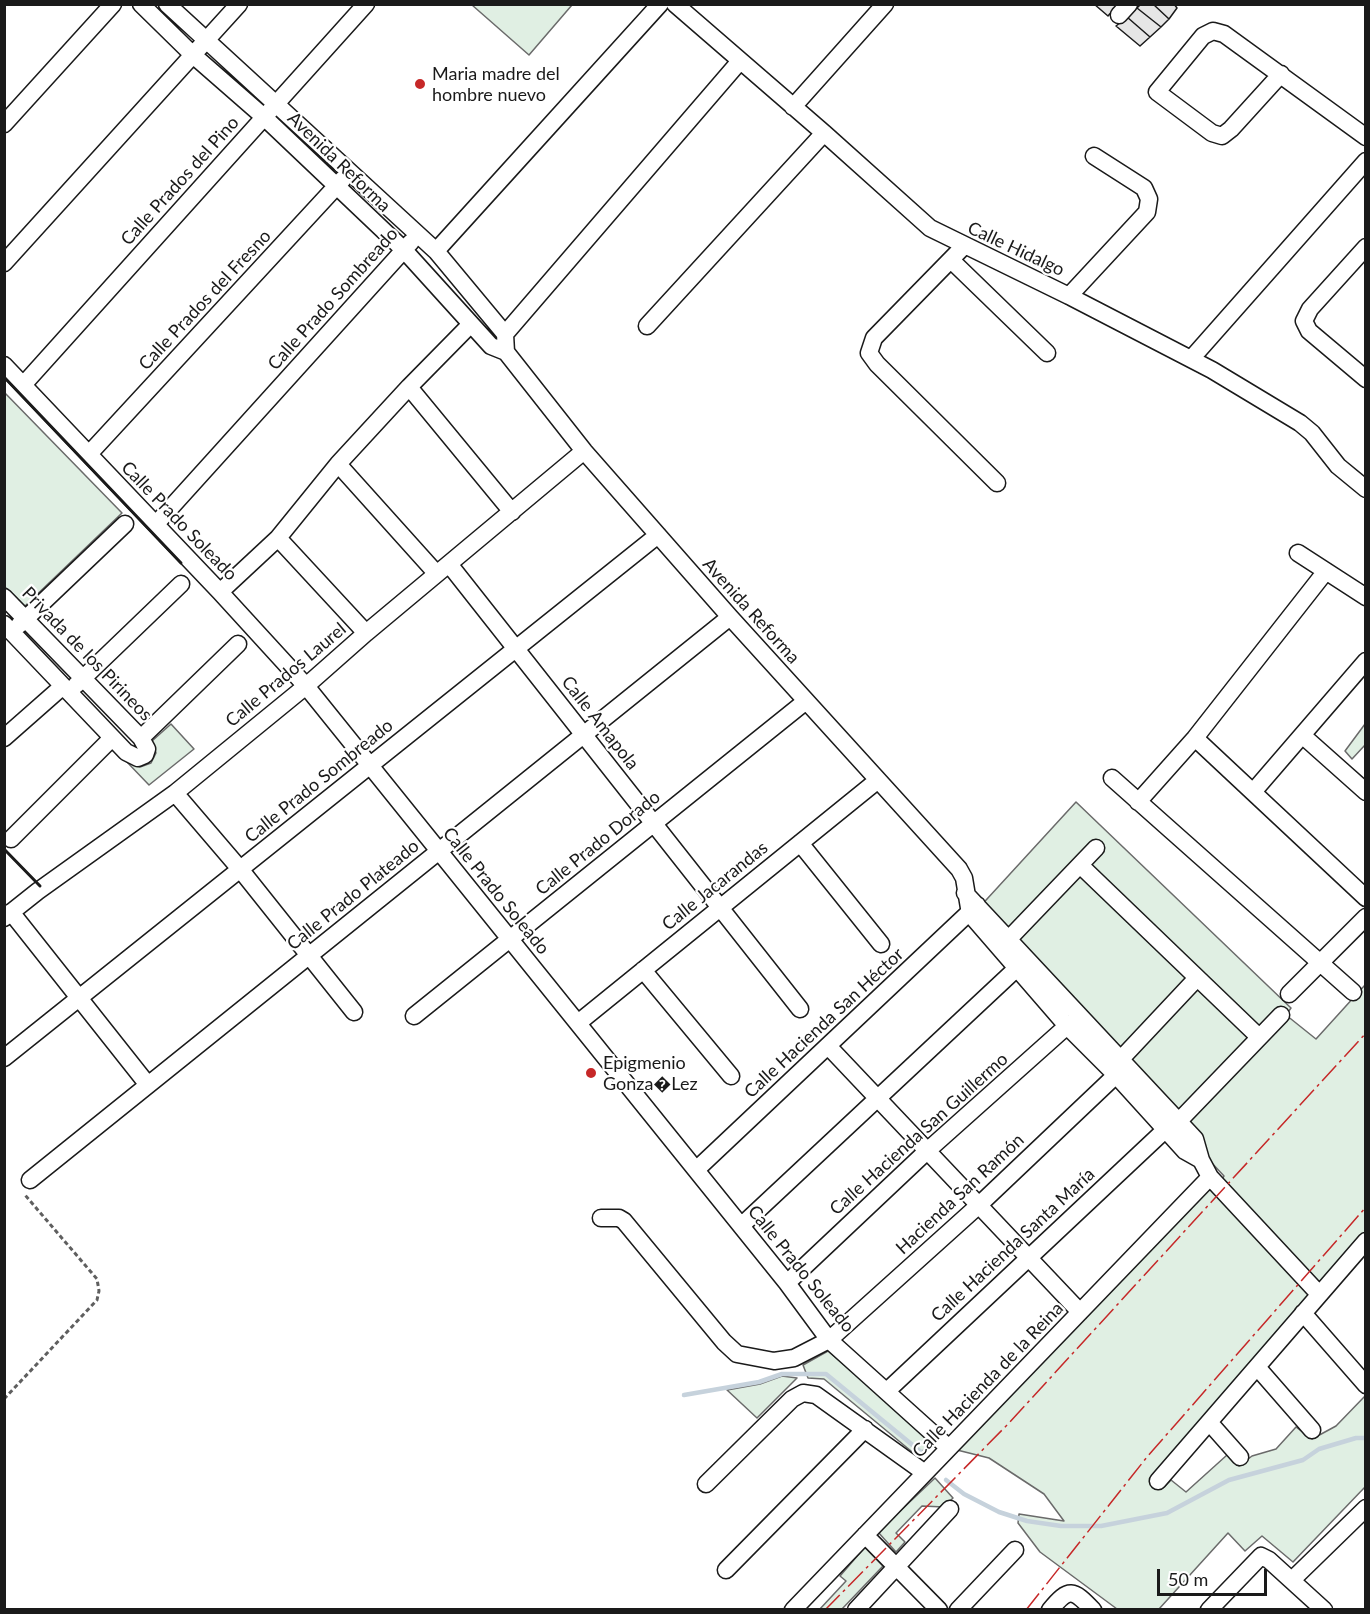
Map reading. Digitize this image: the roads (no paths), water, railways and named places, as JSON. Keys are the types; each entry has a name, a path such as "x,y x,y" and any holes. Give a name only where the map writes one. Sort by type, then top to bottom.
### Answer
{"street":[{"path":"4,124 113,4"},
{"name":"Avenida Reforma","path":"141,4 193,55 349,171 419,234 436,251 504,334"},
{"name":"Avenida Reforma","path":"167,4 207,40 337,187 404,250 491,346 506,352 584,451 729,617 959,869 964,878 971,904 1074,1022"},
{"path":"4,263 239,4"},
{"name":"Calle Prados del Pino","path":"24,384 366,4"},
{"path":"436,251 660,4"},
{"name":"Calle Hidalgo","path":"675,4 930,228 1191,359 1300,423 1312,433 1338,466 1365,489"},
{"path":"793,106 885,4"},
{"path":"1281,74 1232,129 1222,136 1212,133 1157,92 1203,36 1214,31 1224,34 1281,74 1365,137"},
{"path":"506,352 504,334 740,61"},
{"path":"647,327 824,133"},
{"path":"1069,296 1147,212 1149,199 1144,188 1094,156"},
{"path":"1191,359 1365,161"},
{"name":"Calle Prados del Fresno","path":"89,454 337,187 349,171"},
{"name":"Calle Prado Sombreado","path":"156,524 419,234"},
{"path":"964,246 874,339 869,353 877,364 997,483"},
{"path":"1365,247 1310,309 1304,321 1309,332 1365,377"},
{"path":"951,260 1047,353"},
{"path":"220,592 278,538 339,464 409,387 471,324"},
{"name":"Calle Prado Soleado","path":"4,364 306,686 787,1283 830,1340 949,1448"},
{"path":"409,387 512,512"},
{"name":"Calle Prados Laurel","path":"8,915 175,793 306,686 584,451"},
{"name":"Calle Amapola","path":"339,464 516,648 800,1009"},
{"path":"8,628 26,618 125,524"},
{"name":"Calle Prado Sombreado","path":"4,1058 658,535"},
{"path":"278,538 366,633"},
{"path":"1298,553 1365,597"},
{"path":"1138,802 1195,738 1326,572"},
{"path":"4,738 84,677 181,584"},
{"name":"Privada de los Pirineos","path":"4,597 141,738 147,749 145,755 138,758 126,752 8,628"},
{"name":"Calle Prado Plateado","path":"30,1180 729,617"},
{"path":"141,738 238,644"},
{"path":"1253,792 1365,661"},
{"name":"Calle Prado Dorado","path":"414,1016 806,701"},
{"path":"1302,735 1365,792"},
{"path":"11,839 112,738"},
{"path":"1195,738 1365,898"},
{"path":"1112,778 1353,992"},
{"name":"Calle Jacarandas","path":"578,1023 878,780"},
{"path":"175,793 240,869 354,1012"},
{"path":"800,843 881,944"},
{"path":"1004,944 1096,848"},
{"path":"1080,866 1259,1037"},
{"name":"Calle Hacienda San Héctor","path":"696,1170 828,1046 971,904"},
{"path":"8,915 79,998 148,1085"},
{"path":"1289,994 1365,917"},
{"name":"Avenida Reforma","path":"1004,944 1017,968 1118,1067 1172,1126 1185,1151 1201,1160 1210,1177 1319,1294"},
{"path":"741,1226 1017,968"},
{"path":"643,970 730,1076"},
{"name":"Hacienda San Ramón","path":"601,1218 619,1218 624,1221 724,1342 737,1354 774,1361 794,1359 830,1340 978,1205 1118,1067 1197,978"},
{"name":"Calle Hacienda Santa María","path":"887,1391 1172,1126 1281,1015"},
{"name":"Calle Hacienda San Guillermo","path":"787,1283 927,1151 1074,1022"},
{"path":"828,1046 1080,1312"},
{"name":"Calle Hacienda de la Reina","path":"793,1610 1210,1177"},
{"path":"1158,1481 1319,1294 1363,1251"},
{"path":"1303,1313 1365,1385"},
{"path":"1257,1367 1312,1430"},
{"path":"706,1484 792,1399 803,1393 816,1395 925,1473"},
{"path":"1209,1422 1240,1457"},
{"path":"726,1570 865,1429"},
{"path":"1292,1580 1365,1508"},
{"path":"856,1610 950,1509"},
{"path":"865,1535 939,1610"},
{"path":"958,1610 1015,1550"},
{"path":"1209,1610 1261,1556 1292,1580 1313,1606"},
{"path":"1050,1610 1062,1595 1071,1592 1079,1595 1093,1610"}],"waterway":[{"path":"684,1395 759,1382 782,1374 826,1374 921,1452"},
{"path":"946,1480 964,1494 999,1512 1027,1521 1061,1526 1101,1526 1167,1513 1229,1480 1303,1460 1319,1449 1356,1438 1366,1438"}],"place":[{"name":"Maria madre del hombre nuevo","path":"420,84"},
{"name":"Epigmenio Gonza�Lez","path":"591,1073"}]}
